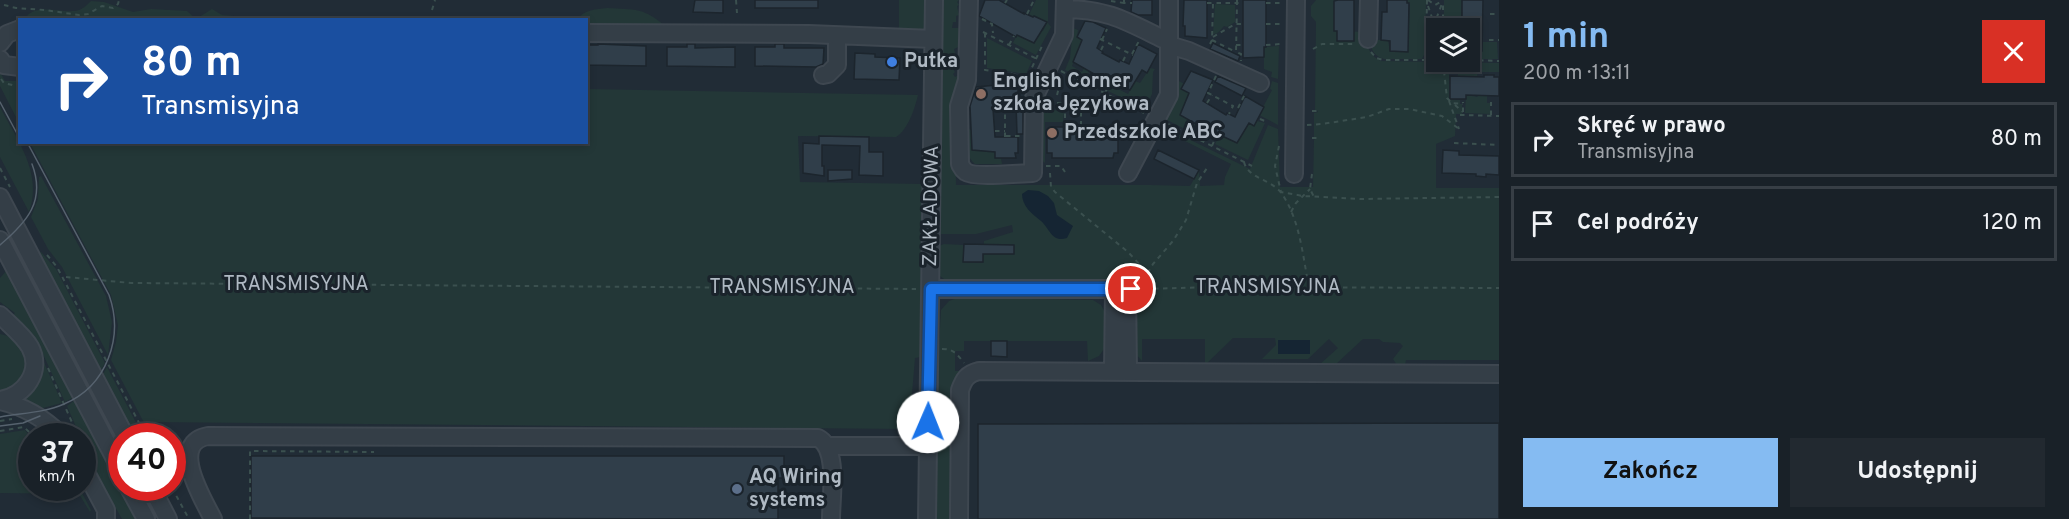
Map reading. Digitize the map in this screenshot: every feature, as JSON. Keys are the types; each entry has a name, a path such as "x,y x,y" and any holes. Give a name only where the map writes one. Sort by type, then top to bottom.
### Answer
{"street":[{"name":"ZAKŁADOWA","path":"927,519 934,0"},
{"path":"969,0 974,21 967,80 959,106 961,167 973,174 1033,173 1034,98 1042,62 1064,35 1065,5 1102,12 1123,19 1166,42 1251,79"},
{"path":"1128,172 1169,95 1166,42 1169,0"},
{"path":"1368,39 1369,0"},
{"path":"1288,2 1295,125 1294,174"},
{"path":"0,43 7,34 18,30"},
{"path":"588,33 933,39"},
{"path":"823,75 828,74 837,65 837,36"},
{"path":"0,58 4,65 18,67"},
{"path":"5,193 8,221 118,423"},
{"path":"0,235 8,221"},
{"path":"0,240 108,445"},
{"path":"931,289 1128,289 1120,372"},
{"path":"0,400 15,396 22,391 31,379 34,363 30,348 3,321"},
{"path":"959,519 960,390 964,378 979,371 1499,374"},
{"path":"0,400 16,405 46,423"},
{"path":"213,519 190,471 191,447 198,438 208,436 818,438 828,446 831,458 831,519"},
{"path":"828,446 928,446"},
{"path":"96,491 106,510 106,519"},
{"path":"136,501 146,519"},
{"path":"159,501 168,519"}],"path":[{"path":"4,5 82,15 102,6 113,8 119,0"},
{"path":"432,10 435,0"},
{"path":"736,0 737,13"},
{"path":"1027,14 1034,0"},
{"path":"1124,0 1124,3 1132,3"},
{"path":"1427,1 1435,5 1443,0"},
{"path":"1437,18 1443,0"},
{"path":"1443,0 1443,18"},
{"path":"1427,1 1433,18"},
{"path":"1427,1 1427,18"},
{"path":"1213,2 1213,39"},
{"path":"1236,52 1237,2"},
{"path":"1266,3 1288,2"},
{"path":"1207,3 1243,3"},
{"path":"1490,14 1499,14"},
{"path":"974,21 986,33 1009,45 1252,166"},
{"path":"974,21 992,24 992,35"},
{"path":"1207,24 1213,24"},
{"path":"1203,57 1213,39 1237,24 1242,24"},
{"path":"1266,24 1281,24"},
{"path":"992,35 996,27"},
{"path":"986,33 985,70 1028,76 1042,62 1044,42 1047,40"},
{"path":"1009,45 1014,36"},
{"path":"1100,39 1132,55"},
{"path":"1209,94 1238,108 1251,79 1241,54 1213,39"},
{"path":"1314,49 1322,44 1355,44 1368,39 1370,50 1380,60 1426,60"},
{"path":"1490,40 1499,39"},
{"path":"1101,50 1105,42"},
{"path":"1266,45 1281,44"},
{"path":"1236,45 1243,45"},
{"path":"1123,61 1127,53"},
{"path":"1423,58 1426,54"},
{"path":"1480,60 1499,61"},
{"path":"1207,103 1221,66"},
{"path":"999,72 999,79"},
{"path":"1295,125 1322,124 1367,117 1389,110 1408,110 1442,116 1459,129 1449,100 1445,72"},
{"path":"1088,84 1092,74"},
{"path":"0,77 4,82 18,86"},
{"path":"1105,93 1110,83"},
{"path":"1449,100 1462,114 1499,116"},
{"path":"1005,101 1005,137"},
{"path":"1491,102 1491,115"},
{"path":"1453,103 1463,103 1462,114"},
{"path":"1043,104 1065,104 1081,112"},
{"path":"1065,104 1065,127"},
{"path":"995,106 1005,106"},
{"path":"1081,127 1081,112 1084,106"},
{"path":"1229,114 1233,106"},
{"path":"1312,111 1318,111"},
{"path":"1260,119 1267,122"},
{"path":"1194,137 1198,127"},
{"path":"994,131 1005,131"},
{"path":"1212,146 1216,136"},
{"path":"1312,138 1317,138"},
{"path":"1455,145 1499,145"},
{"path":"1484,145 1484,150"},
{"path":"1279,146 1275,166 1281,192 1291,212 1301,246 1309,288"},
{"path":"1033,155 1040,156 1044,166 1061,166 1065,172"},
{"path":"1244,162 1250,173 1281,192 1303,196 1360,199 1499,196"},
{"path":"0,168 5,193"},
{"path":"1128,289 1146,276 1173,241 1186,220 1197,183 1207,168"},
{"path":"1050,172 1051,187 1055,192 1128,252 1143,268 1146,276"},
{"path":"1312,174 1310,189 1314,197"},
{"path":"1291,212 1310,189"},
{"path":"44,251 57,267 139,423"},
{"name":"TRANSMISYJNA","path":"66,277 131,284 931,289"},
{"name":"TRANSMISYJNA","path":"1128,289 1499,288"},
{"path":"937,346 938,349 950,349 956,352 969,369"},
{"path":"0,431 18,428"},
{"path":"250,519 250,451 381,452"},
{"path":"179,501 189,519"}],"green space":[{"path":"899,0 924,0 924,32 899,34"},
{"path":"939,0 959,0 957,6 959,15 956,16 956,22 953,22 952,28 965,28 965,44 954,49 956,57 953,64 955,77 963,73 955,107 956,185 1190,186 1199,170 1200,186 1224,185 1231,164 1165,131 1166,128 1250,169 1268,125 1278,129 1280,187 1313,187 1314,140 1317,138 1314,137 1314,113 1318,112 1315,110 1316,22 1311,16 1311,6 1316,0 1338,0 1334,31 1366,32 1371,53 1377,59 1426,62 1426,72 1449,72 1449,99 1460,100 1462,114 1456,114 1455,136 1436,144 1436,188 1499,188 1499,360 1406,360 1405,365 1397,365 1393,359 1403,346 1400,343 1363,339 1336,364 1319,365 1338,348 1329,339 1308,359 1262,359 1276,345 1275,338 1233,338 1205,365 1205,339 1142,339 1142,361 1134,352 1131,283 952,283 952,279 944,279 940,276 936,247 944,244 963,245 963,262 983,263 984,241 1013,232 1012,225 976,234 937,234"},
{"path":"1036,0 1048,0 1048,23 1051,27 1036,55 1013,43 1017,35 1034,43 1041,30 1043,31 1047,22 1034,16 1033,19 1029,15"},
{"path":"1407,0 1426,0 1425,53 1422,59 1381,58 1374,52 1370,40 1388,40 1390,52 1408,52 1407,25 1409,25 1410,4"},
{"path":"1444,0 1462,0 1461,18 1444,18"},
{"path":"91,1 104,2 133,12 151,9 187,11 195,18 26,18 35,11 73,11 84,8"},
{"path":"1215,4 1235,5 1235,22 1213,34"},
{"path":"607,8 645,13 666,27 588,26 588,18 579,18 586,12"},
{"path":"212,9 222,15 234,16 234,18 198,18"},
{"path":"1073,28 1078,30 1077,37 1082,40 1072,66 1082,72 1084,68 1089,70 1087,80 1065,70 1070,58"},
{"path":"987,38 1032,61 1026,74 987,68"},
{"path":"1482,42 1497,42 1498,59 1480,59 1480,51 1482,51"},
{"path":"1279,46 1278,79 1271,77 1272,72 1264,69 1264,47"},
{"path":"1480,63 1499,63 1499,72 1480,72"},
{"path":"1150,68 1155,69 1152,94 1145,109 1108,91 1111,83 1112,86 1128,94 1135,81 1140,83"},
{"path":"0,72 5,81 18,81 18,121 0,86"},
{"path":"1458,72 1478,72 1477,76 1458,76"},
{"path":"1177,80 1186,85 1183,90 1189,93 1180,115 1196,123 1193,133 1165,119"},
{"path":"1272,81 1278,83 1278,125 1259,115 1272,90 1270,89"},
{"path":"588,89 918,95 907,124 896,137 798,136 800,182 924,184 921,357 915,358 909,429 144,423 111,360 118,325 111,295 31,144 588,144"},
{"path":"1466,95 1487,96 1487,103 1490,103 1490,114 1465,113"},
{"path":"1045,105 1052,105 1052,110 1064,111 1063,122 1045,122 1045,163 1042,160 1042,109"},
{"path":"0,107 20,144 30,170 33,184 29,212 0,157"},
{"path":"1257,121 1265,123 1248,160 1215,144 1220,135 1236,143 1249,123 1254,125"},
{"path":"970,129 972,150 995,152 995,158 1001,158 1002,164 975,164 972,161 966,145 966,131"},
{"path":"41,176 106,296 112,322 108,355 62,267 48,249 31,217 38,199 39,177"},
{"path":"41,252 56,269 105,363 100,372 38,254"},
{"path":"7,270 74,397 65,402 36,339 13,315 15,313 0,302 0,278"},
{"path":"957,298 1093,300 1101,305 1106,314 1106,346 1099,356 1088,361 1087,341 964,341 964,351 955,351 955,371 961,371 955,379 953,388 953,519 933,519 935,346 939,346 941,310 949,301"},
{"path":"0,334 15,340 28,363 22,382 0,394"},
{"path":"38,349 62,403 39,409 20,400"},
{"path":"107,367 136,423 126,423 102,376"},
{"path":"75,400 87,423 74,423 67,406"},
{"path":"18,431 18,493 0,493 0,434"},
{"path":"96,440 108,463 108,494 96,472"},
{"path":"83,501 86,501 90,512"},
{"path":"112,501 128,501 137,519 122,519"}],"water":[{"path":"1028,190 1039,191 1048,196 1054,203 1057,215 1073,226 1067,238 1055,237 1028,209 1022,194"},
{"path":"1278,340 1310,340 1310,354 1278,354"}],"building":[{"path":"695,0 723,0 723,13 693,12"},
{"path":"755,0 818,0 818,8 755,8"},
{"path":"985,0 999,0 1024,14 1047,22 1034,43 1017,35 1016,37 979,16"},
{"path":"1132,0 1152,0 1152,15 1138,15 1131,12"},
{"path":"1184,0 1207,0 1207,38 1185,36"},
{"path":"1243,0 1266,0 1264,57 1243,58"},
{"path":"1354,0 1354,41 1337,41 1337,31 1334,31 1334,1"},
{"path":"1387,0 1407,0 1409,3 1408,52 1390,51 1390,41 1381,40 1382,12 1387,12"},
{"path":"1462,0 1483,0 1482,51 1480,51 1480,18 1462,18"},
{"path":"1085,21 1106,28 1097,48 1119,62 1120,60 1129,64 1138,44 1157,54 1147,73 1142,70 1130,90 1114,82 1113,84 1108,82 1073,62 1082,40 1077,37"},
{"path":"1213,43 1240,56 1238,61 1210,49"},
{"path":"687,44 695,44 695,48 735,47 735,67 667,66 667,47 687,47"},
{"path":"775,44 784,44 784,48 824,48 823,64 816,67 755,66 755,47 775,47"},
{"path":"588,45 646,46 646,66 588,65"},
{"path":"855,53 900,58 899,80 854,79"},
{"path":"1191,71 1213,80 1203,101 1226,115 1227,113 1235,117 1245,96 1264,107 1254,126 1249,123 1237,143 1220,135 1219,137 1180,115 1189,93 1181,89"},
{"path":"1484,75 1499,77 1499,96 1466,95 1466,99 1450,99 1450,76 1484,77"},
{"path":"1218,76 1246,88 1242,96 1215,82"},
{"path":"996,79 1017,79 1018,101 995,101 995,109 993,109 995,137 1018,137 1016,158 995,158 995,152 972,150 970,106 976,87 996,85"},
{"path":"1016,103 1023,103 1023,134 1017,134"},
{"path":"1052,127 1113,127 1113,132 1118,132 1118,153 1114,153 1113,158 1052,158 1052,153 1047,153 1047,132 1052,132"},
{"path":"819,136 869,137 869,152 883,152 883,176 859,175 860,146 822,145 824,176 803,173 803,143 819,144"},
{"path":"1158,150 1199,170 1194,179 1154,159"},
{"path":"1443,150 1459,151 1459,155 1499,156 1499,175 1486,174 1486,177 1476,176 1476,174 1442,173"},
{"path":"828,170 852,170 852,179 828,181"},
{"path":"964,244 1014,245 1014,254 983,254 983,262 963,262"},
{"path":"991,341 1007,341 1007,357 991,356"},
{"path":"1499,423 1499,519 978,519 978,424"},
{"path":"251,456 784,456 784,478 778,478 778,519 251,518"}],"tram line":[{"path":"0,102 18,135"},
{"path":"0,417 49,409 79,396 101,373 113,343 113,311 109,295 28,144"},
{"path":"0,245 26,219 35,200 37,189 32,164"},
{"path":"0,426 23,423 40,416"}],"place":[{"name":"Putka","path":"892,62"},
{"name":"English Corner szkoła Językowa","path":"981,94"},
{"name":"Przedszkole ABC","path":"1052,133"},
{"name":"AQ Wiring systems","path":"737,489"}],"route":[{"path":"928,422 931,289 1131,289"}]}
